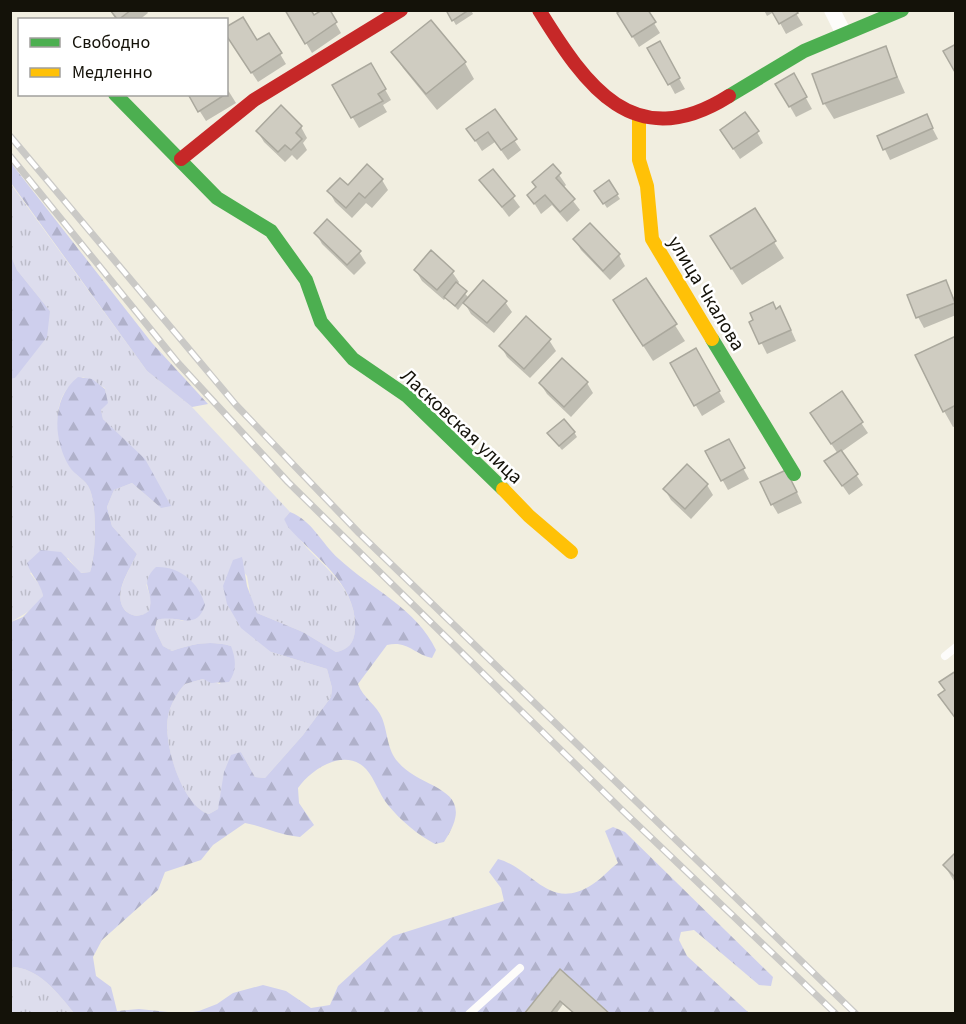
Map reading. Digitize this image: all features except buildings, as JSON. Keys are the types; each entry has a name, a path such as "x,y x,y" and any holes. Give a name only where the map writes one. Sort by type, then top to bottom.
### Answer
{"street":[{"path":"181,159 254,100 401,10"},
{"path":"539,10 588,80 617,107 625,112 664,121 692,116 806,49 843,32 902,10"},
{"path":"832,10 843,32"},
{"name":"Ласковская улица","path":"118,96 217,198 271,231 306,280 321,322 353,359 407,396 476,460 529,516 571,552"},
{"name":"улица Чкалова","path":"639,116 639,160 647,186 652,239 794,474"}],"lane":[{"path":"945,656 956,647"},
{"path":"469,1014 520,968"}],"green space":[{"path":"11,163 152,343 208,404 192,407 147,371 11,183"},
{"path":"10,183 147,371 192,407 290,512 284,519 307,548 341,584 352,605 355,630 352,643 344,650 336,652 303,632 257,613 252,605 247,576 233,560 271,652 327,669 332,688 331,697 303,735 265,778 255,777 241,752 218,809 209,814 199,809 190,799 176,773 168,742 168,717 174,699 185,684 203,679 220,684 231,646 216,643 201,644 172,651 163,646 155,629 157,620 166,617 184,621 146,584 152,602 150,611 136,616 127,612 122,606 120,599 123,583 137,554 112,526 107,507 114,490 132,483 161,508 145,460 103,419 101,410 107,403 105,388 83,377 64,393 58,417 58,430 65,455 72,469 88,486 92,498 95,531 90,572 80,573 68,558 30,573 41,587 43,596 32,608 11,622 11,379 15,378 50,311 17,270 11,256"},
{"path":"11,256 17,270 50,311 47,337 15,378 11,379"},
{"path":"78,377 92,379 105,389 108,403 101,410 103,419 145,459 171,506 161,508 132,483 114,490 107,507 112,526 137,554 123,583 120,599 122,606 127,612 136,616 149,611 151,604 147,584 151,573 156,567 173,569 193,583 205,605 197,618 191,620 164,618 157,620 155,629 163,646 172,651 194,645 216,643 231,646 233,651 234,669 229,682 211,683 203,679 185,684 174,699 168,717 168,742 176,772 190,799 199,809 209,814 218,809 224,772 231,755 241,752 255,777 265,778 303,735 331,697 332,688 327,669 271,652 241,628 227,604 223,586 233,560 242,557 247,586 257,613 303,632 336,652 347,648 353,639 354,614 350,599 333,573 288,527 284,519 290,512 305,521 351,570 405,611 428,636 436,650 432,658 400,644 387,645 358,684 380,713 392,752 398,762 408,771 444,792 452,800 456,810 454,824 444,842 435,844 404,822 385,801 366,769 358,763 339,760 320,768 298,788 299,803 314,825 300,837 245,823 213,845 201,860 165,872 158,890 102,940 93,957 96,976 111,987 117,1011 139,1009 178,1013 74,1013 39,976 21,968 11,967 11,622 23,617 43,596 27,563 41,550 61,552 81,573 90,572 95,531 92,498 86,483 69,466 64,455 60,444 57,419 63,396"},
{"path":"613,827 625,832 773,977 771,986 759,985 694,930 681,932 679,940 687,956 749,1013 610,1013 560,969 524,1013 180,1014 199,1011 217,1004 233,993 263,985 286,991 311,1008 330,1005 338,986 393,936 504,901 501,888 489,872 498,859 511,864 553,891 565,894 578,892 593,884 618,863 605,831"},
{"path":"11,967 21,968 39,976 74,1013 11,1014"}],"railway":[{"path":"10,136 236,405 359,533 856,1014"},
{"path":"10,156 178,363 288,482 621,809 836,1014"}],"traffic: fast":[{"path":"729,96 804,51 902,10"},
{"path":"117,96 217,198 271,231 306,280 321,322 353,359 407,396 503,489"},
{"path":"712,339 794,474"}],"traffic: slow":[{"path":"639,116 639,160 647,186 652,239 712,339"},
{"path":"503,489 529,516 571,552"}],"traffic: jam":[{"path":"181,159 254,100 401,10"},
{"path":"539,10 575,64 595,86 616,104 640,115 666,119 695,113 729,96"}]}
